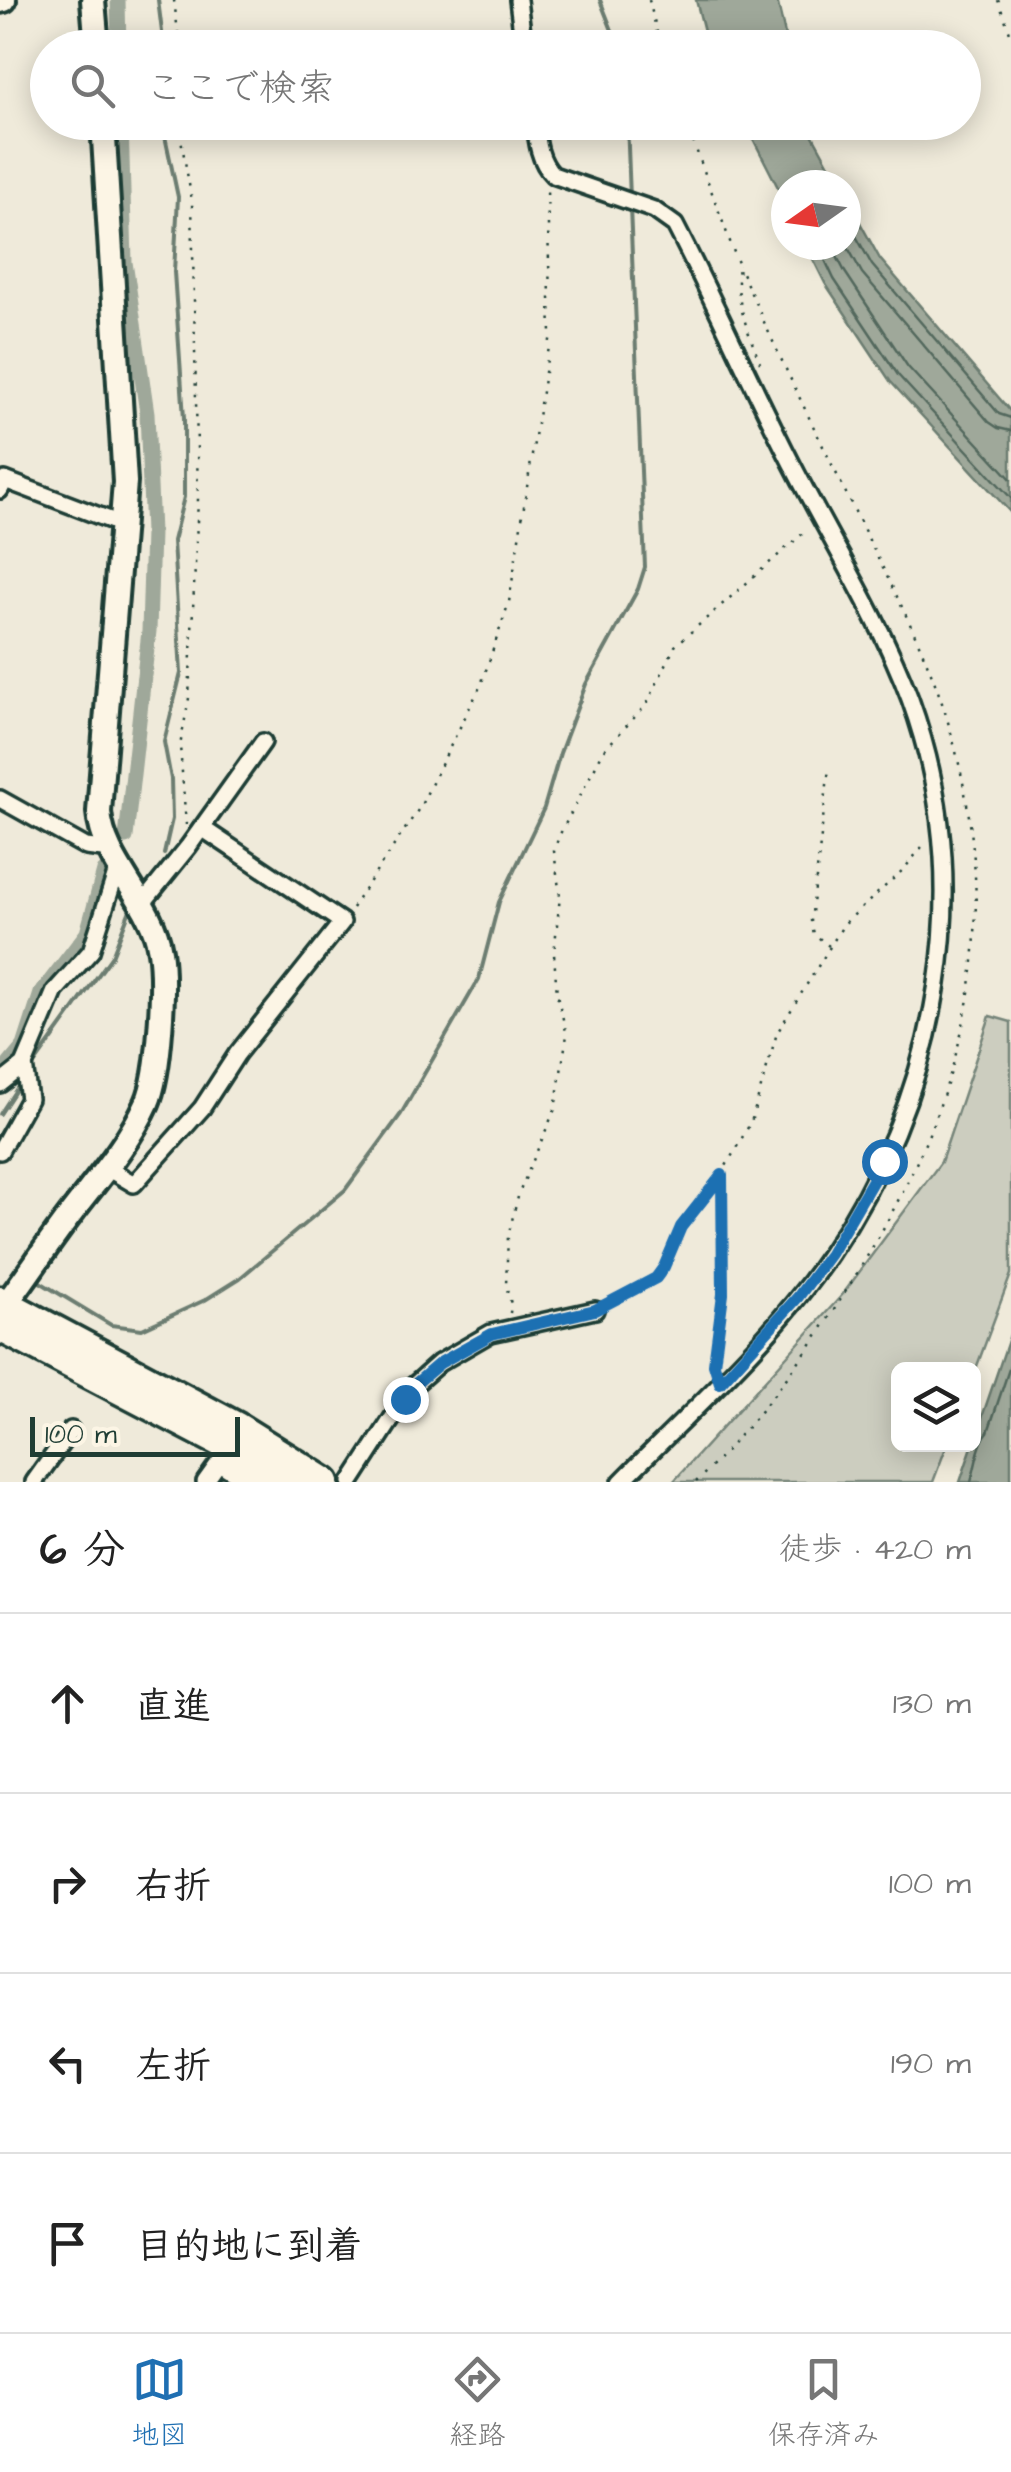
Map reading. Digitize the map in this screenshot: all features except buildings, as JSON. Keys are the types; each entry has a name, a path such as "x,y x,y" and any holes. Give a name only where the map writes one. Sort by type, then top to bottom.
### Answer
{"highway":[{"path":"2,1311 224,1455 286,1482"},
{"path":"2,1311 237,1426 325,1482"}],"street":[{"path":"93,0 96,30"},
{"path":"518,0 522,30"},
{"path":"2,1311 107,1168 148,1101 154,1074 160,950 142,904 100,828 125,482 103,140"},
{"path":"537,140 546,168 553,175 654,210 675,225 909,696 930,769 945,875 934,1010 904,1116 884,1161 830,1254 773,1327 621,1482"},
{"path":"2,483 123,524"},
{"path":"142,904 263,742"},
{"path":"0,799 86,847 114,858"},
{"path":"107,1168 134,1184 202,1108 236,1054 342,922 202,828"},
{"path":"0,1151 29,1100 24,1065 55,991 92,951 114,858"},
{"path":"0,1084 24,1065"},
{"path":"356,1480 413,1386 440,1363 492,1334 595,1310"},
{"path":"34,1482 70,1430"},
{"path":"205,1482 224,1455 250,1482"}],"path":[{"path":"174,0 178,30"},
{"path":"649,0 656,30"},
{"path":"998,0 1011,35"},
{"path":"181,140 192,201 198,480 188,698 180,746 188,846"},
{"path":"692,140 738,266 912,628 944,708 958,755 975,842 977,926 974,980 957,1058 934,1130 902,1198 818,1336 773,1396 696,1482"},
{"path":"342,922 420,807 481,685 509,602 550,334 546,168"},
{"path":"738,266 736,283 743,319 764,374"},
{"path":"507,1329 511,1304 506,1285 508,1236 519,1193 555,1109 567,1035 557,995 554,954 560,896 554,851 559,836 604,750 646,704 675,646 820,518"},
{"path":"829,768 811,921 814,934 830,947"},
{"path":"595,1310 656,1278 664,1267 681,1227 722,1175 751,1122 777,1032 830,947 857,908 904,869 941,827"},
{"path":"720,1383 714,1364 723,1294 722,1175"}],"shaded area":[{"path":"990,1016 1011,1022 1011,1274 978,1362 891,1362 891,1452 944,1452 933,1482 673,1482 843,1294 941,1162"}],"water":[{"path":"696,0 777,0 784,30 704,30"},
{"path":"754,140 815,140 832,170 771,170 771,174"},
{"path":"861,224 880,259 1011,412 1011,513 890,381 814,260 861,260"},
{"path":"1011,1332 1011,1482 960,1482 970,1452 981,1452 981,1420"}],"waterway":[{"path":"118,0 119,30"},
{"path":"158,0 162,30"},
{"path":"600,0 612,30"},
{"path":"122,140 125,262 147,413 152,533 149,631 126,837"},
{"path":"164,854 172,819 171,779 164,742 181,673 173,541 184,497 184,418 174,272 178,197 166,140"},
{"path":"628,140 630,198"},
{"path":"35,1279 111,1325 142,1329 205,1300 240,1278 345,1190 401,1114 479,979 499,902 544,808 586,684 638,589 645,567 630,207"},
{"path":"0,1075 24,1046 41,993 87,933 104,871"},
{"path":"30,1070 112,956 130,910"},
{"path":"0,1114 21,1082"}],"route":[{"path":"405,1399 413,1386 440,1363 492,1334 595,1310 656,1278 681,1227 722,1175 723,1294 714,1364 720,1383 773,1327 830,1254 884,1161"}]}
